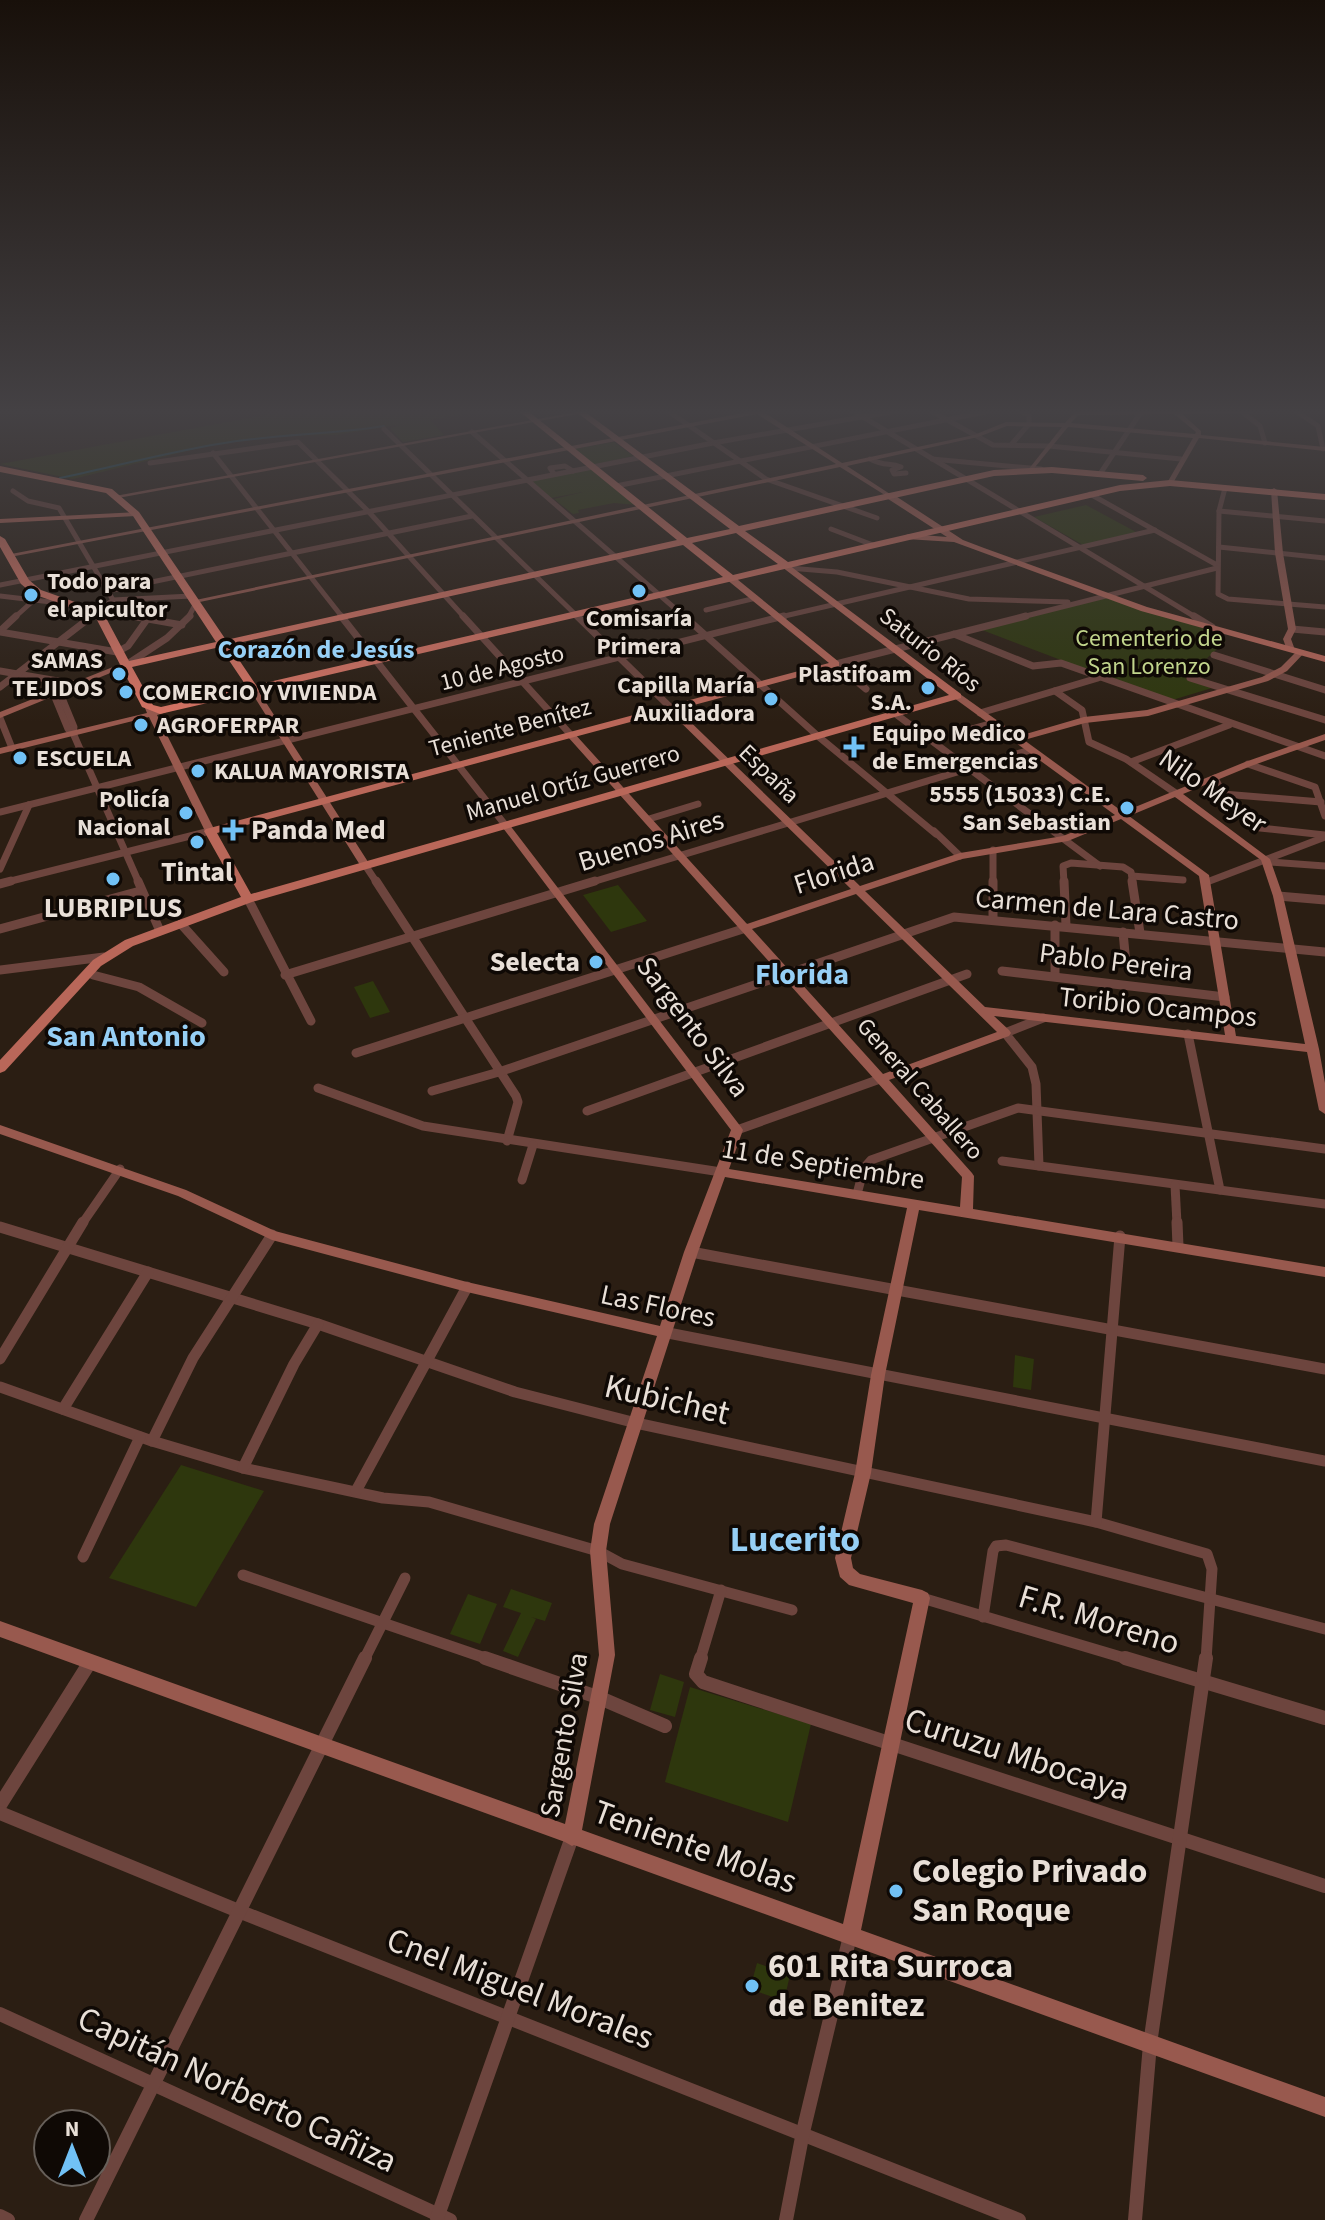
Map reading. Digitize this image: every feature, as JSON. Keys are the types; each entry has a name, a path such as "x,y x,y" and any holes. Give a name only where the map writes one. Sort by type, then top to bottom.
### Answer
{"highway":[{"path":"136,515 254,690"},
{"path":"650,515 729,577"},
{"name":"Saturio Ríos","path":"717,515 790,566"},
{"path":"126,665 797,515"},
{"path":"0,539 24,580 37,592 98,612 150,711 155,711 1003,515"}],"main road":[{"path":"0,520 107,515"},
{"path":"919,515 960,542 1106,596 1325,659"},
{"path":"909,537 960,542"},
{"name":"Saturio Ríos","path":"790,566 957,696"},
{"path":"729,577 836,664"},
{"name":"Teniente Benítez","path":"210,831 836,664"},
{"name":"Manuel Ortíz Guerrero","path":"129,943 248,899 957,696"},
{"path":"210,831 248,899"},
{"path":"0,1068 104,957 129,943"},
{"path":"0,1077 93,975 129,943"}],"street":[{"path":"10,555 224,515"},
{"name":"Sargento Silva","path":"259,515 312,576 460,764 737,1130 663,1332 602,1524 598,1551 607,1655 572,1837"},
{"path":"0,585 350,515"},
{"name":"General Caballero","path":"371,515 624,791 968,1176 966,1212"},
{"path":"570,515 960,856"},
{"path":"0,687 113,600 194,600 603,515"},
{"path":"868,515 877,518"},
{"path":"1024,515 1143,585 1190,618"},
{"path":"1127,515 1217,566"},
{"path":"1219,515 1218,594 1228,599 1325,607"},
{"path":"1260,515 1325,521"},
{"path":"108,591 472,516"},
{"name":"España","path":"472,516 791,822 1005,1033 1032,1067 1036,1084 1039,1166"},
{"path":"1016,740 1084,720 1137,715 1276,675 1295,651 1287,639 1292,629 1276,516"},
{"path":"65,517 113,600"},
{"path":"831,529 873,545"},
{"name":"10 de Agosto","path":"0,812 781,617 1155,530"},
{"path":"1192,551 1205,554 1218,550 1279,553 1325,558"},
{"path":"790,566 988,601 1083,602"},
{"name":"Teniente Benítez","path":"836,664 1217,566"},
{"path":"0,596 72,604"},
{"path":"706,610 756,598"},
{"path":"0,632 34,600"},
{"path":"12,748 0,717 126,665 182,625 193,613 194,600"},
{"path":"98,612 182,625"},
{"path":"0,632 117,652 128,646 148,618"},
{"path":"1292,629 1325,632"},
{"path":"954,634 1026,664 1061,663 1229,725 1325,756"},
{"path":"1214,655 1325,690"},
{"path":"836,664 866,689"},
{"path":"0,671 81,685"},
{"path":"980,713 1098,678"},
{"path":"1190,678 1325,720"},
{"path":"254,690 518,1102 507,1141"},
{"name":"Nilo Meyer","path":"1055,691 1082,710 1089,742 1131,762 1261,854 1266,861 1319,1050 1325,1110"},
{"path":"57,694 68,729 98,788 140,891 160,931"},
{"name":"Saturio Ríos","path":"957,696 1193,864 1207,882"},
{"path":"0,751 150,711 210,831"},
{"path":"897,715 1100,866"},
{"path":"957,733 993,723"},
{"path":"1131,762 1229,725"},
{"name":"Florida","path":"356,1053 960,856 1065,839 1248,764 1325,737"},
{"name":"Buenos Aires","path":"285,975 1030,750"},
{"path":"1248,764 1315,787 1325,816"},
{"path":"1215,778 1223,794 1321,802"},
{"path":"649,819 698,804"},
{"path":"0,869 29,805"},
{"path":"1260,828 1325,836"},
{"name":"Teniente Benítez","path":"0,884 210,831"},
{"path":"1231,1038 1207,882 1325,836"},
{"path":"993,850 993,919"},
{"path":"1266,861 1325,866"},
{"path":"1066,926 1063,866 1071,863 1126,868 1132,876 1140,933"},
{"path":"1132,876 1183,880"},
{"path":"0,929 140,891"},
{"path":"1278,896 1325,900"},
{"path":"248,899 311,1021"},
{"name":"Carmen de Lara Castro","path":"432,1091 499,1072 954,917 1325,952"},
{"path":"181,924 224,972"},
{"path":"1055,925 1055,976"},
{"path":"1123,932 1126,964"},
{"path":"0,970 104,957"},
{"name":"Pablo Pereira","path":"1002,971 1225,997"},
{"path":"587,1111 967,974"},
{"path":"93,975 139,987 202,1023"},
{"name":"Toribio Ocampos","path":"985,1011 1319,1050"},
{"path":"737,1130 1043,1018"},
{"path":"1188,1034 1220,1190"},
{"name":"11 de Septiembre","path":"318,1088 423,1126 1120,1236 1325,1272"},
{"path":"857,1194 864,1168 871,1160 1005,1110 1036,1109 1325,1149"},
{"name":"Las Flores","path":"0,1129 182,1193 272,1235 467,1287 663,1332 878,1375 1103,1415 1325,1461"},
{"path":"522,1180 533,1145"},
{"path":"1002,1161 1325,1204"},
{"path":"0,1359 66,1246 120,1169"},
{"path":"1175,1185 1178,1246"},
{"path":"863,1473 878,1375 914,1203"},
{"name":"Kubichet","path":"0,1227 318,1324 427,1360 482,1382 636,1423 1096,1522 1207,1554 1212,1569 1211,1599"},
{"path":"83,1557 193,1358 234,1299 272,1235"},
{"path":"1096,1522 1120,1236"},
{"path":"691,1252 1325,1369"},
{"path":"63,1409 148,1272"},
{"path":"356,1491 467,1287"},
{"path":"243,1468 294,1364 318,1324"},
{"path":"0,1387 146,1439 243,1468 383,1498 429,1502 598,1551 622,1564 792,1610"},
{"name":"F.R. Moreno","path":"863,1473 843,1558 846,1572 855,1580 1325,1718"},
{"path":"983,1617 996,1546 1006,1545 1325,1629"},
{"path":"243,1575 600,1698 665,1726"},
{"path":"86,2220 405,1578"},
{"name":"Curuzu Mbocaya","path":"721,1590 696,1674 703,1682 1325,1886"},
{"path":"786,2220 922,1598"},
{"path":"1135,2220 1150,2044 1204,1683 1211,1599"},
{"name":"Teniente Molas","path":"0,1629 1325,2107"},
{"path":"0,1805 90,1662"},
{"name":"Cnel Miguel Morales","path":"0,1813 241,1912 1019,2220"},
{"path":"441,2218 572,1837"},
{"name":"Capitán Norberto Cañiza","path":"0,2014 441,2218"},
{"path":"0,2216 8,2220"}],"green space":[{"path":"1104,515 1138,533 1085,546 1034,517"},
{"name":"Cementerio de San Lorenzo","path":"1104,597 1209,630 1209,636 1226,641 1185,678 1212,688 1169,701 982,630"},
{"path":"618,885 647,921 611,932 583,895"},
{"path":"373,981 390,1012 370,1018 354,987"},
{"path":"1015,1355 1034,1359 1031,1390 1013,1387"},
{"path":"181,1465 264,1491 196,1607 109,1578"},
{"path":"511,1589 552,1603 545,1621 531,1617 536,1619 518,1657 503,1651 521,1613 503,1607"},
{"path":"468,1594 497,1604 480,1644 450,1634"},
{"path":"660,1674 684,1682 675,1717 650,1710"},
{"path":"690,1687 811,1724 788,1822 665,1782"},
{"path":"757,1963 790,1975 784,2001 750,1989"}],"place":[{"name":"Comisaría Primera","path":"639,591"},
{"name":"Todo para el apicultor","path":"31,595"},
{"name":"SAMAS TEJIDOS","path":"119,674"},
{"name":"Plastifoam S.A.","path":"928,688"},
{"name":"COMERCIO Y VIVIENDA","path":"126,692"},
{"name":"Capilla María Auxiliadora","path":"771,699"},
{"name":"AGROFERPAR","path":"141,725"},
{"name":"Equipo Medico de Emergencias","path":"854,747"},
{"name":"ESCUELA","path":"20,758"},
{"name":"KALUA MAYORISTA","path":"198,771"},
{"name":"5555 (15033) C.E. San Sebastian","path":"1127,808"},
{"name":"Policía Nacional","path":"186,813"},
{"name":"Panda Med","path":"233,830"},
{"name":"Tintal","path":"197,842"},
{"name":"LUBRIPLUS","path":"113,879"},
{"name":"Selecta","path":"596,962"},
{"name":"Colegio Privado San Roque","path":"896,1891"},
{"name":"601 Rita Surroca de Benitez","path":"752,1986"}],"district":[{"name":"Corazón de Jesús","path":"316,649"},
{"name":"Florida","path":"802,974"},
{"name":"San Antonio","path":"126,1036"},
{"name":"Lucerito","path":"795,1539"}]}
